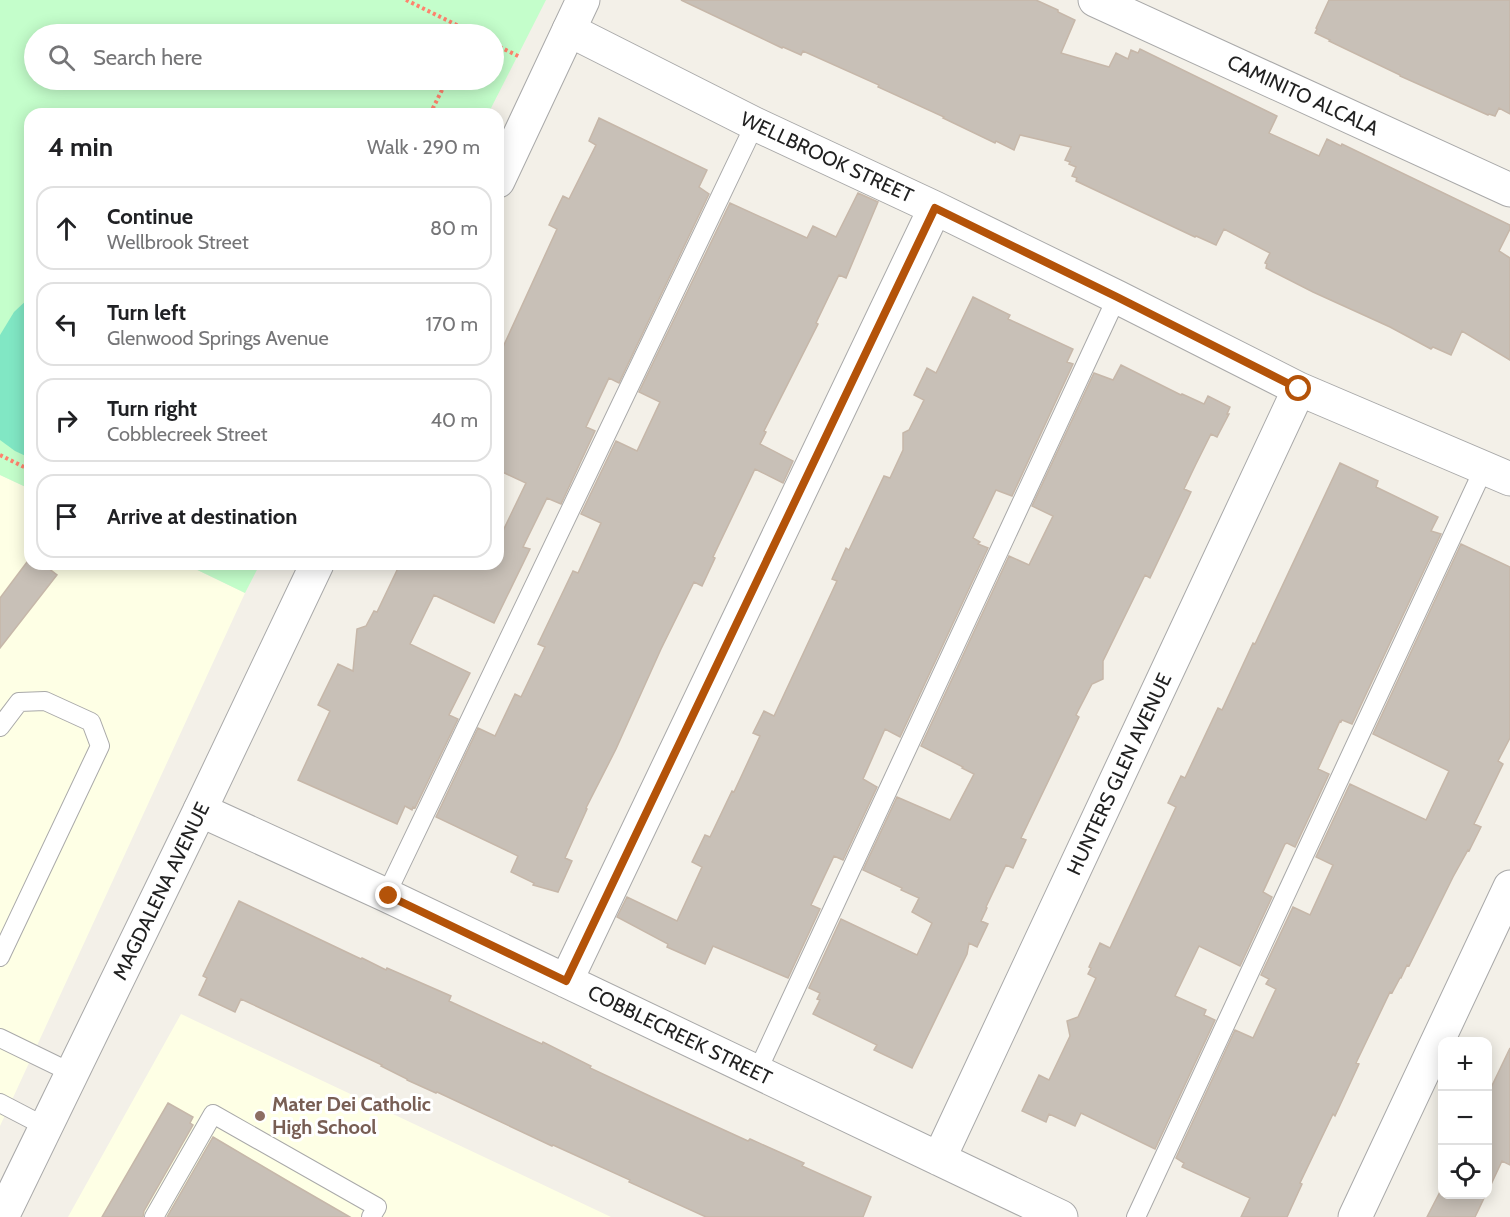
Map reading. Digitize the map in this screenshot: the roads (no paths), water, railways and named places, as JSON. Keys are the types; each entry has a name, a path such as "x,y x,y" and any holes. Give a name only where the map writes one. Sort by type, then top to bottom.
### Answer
{"street":[{"path":"504,168 583,0"},
{"name":"CAMINITO ALCALA","path":"1095,0 1510,190"},
{"name":"WELLBROOK STREET","path":"569,30 755,124 935,208 1299,389 1497,473"},
{"path":"566,981 935,208"},
{"name":"HUNTERS GLEN AVENUE","path":"939,1159 1299,389"},
{"name":"MAGDALENA AVENUE","path":"2,1217 314,570"},
{"name":"COBBLECREEK STREET","path":"200,810 386,895 1061,1217"},
{"path":"1355,1217 1510,887"}],"lane":[{"path":"386,895 755,124"},
{"path":"757,1072 1117,297"},
{"path":"1136,1217 1497,473"},
{"path":"0,727 19,702 45,701 91,723 100,746 0,957"},
{"path":"0,1038 72,1073"},
{"path":"0,1103 46,1127"},
{"path":"153,1217 213,1114 377,1207 371,1217"}],"place":[{"name":"Mater Dei Catholic High School","path":"260,1116"}]}
